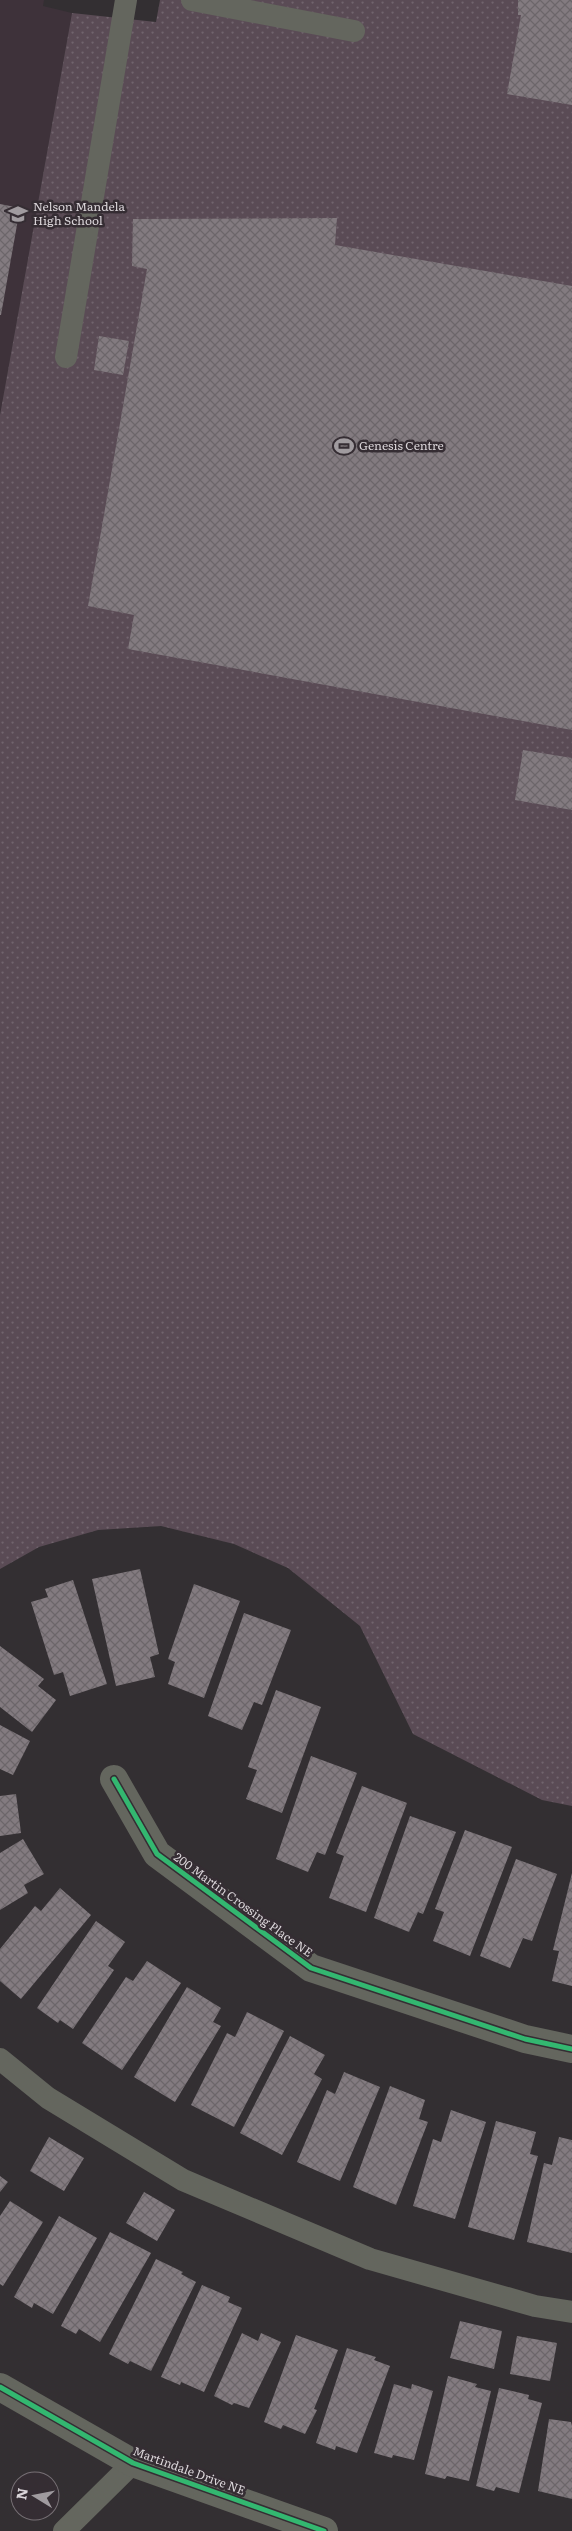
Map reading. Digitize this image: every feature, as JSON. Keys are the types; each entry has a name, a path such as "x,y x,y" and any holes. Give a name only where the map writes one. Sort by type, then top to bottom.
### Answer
{"street":[{"name":"200 Martin Crossing Place NE","path":"114,1779 157,1854 311,1968 525,2039 572,2049"},
{"name":"Martindale Drive NE","path":"0,2387 133,2463 324,2531"}],"lane":[{"path":"66,357 126,0"},
{"path":"192,0 354,31"},
{"path":"0,2060 48,2098 183,2180 370,2259 535,2306 572,2312"},
{"path":"64,2531 133,2463"}],"shaded area":[{"name":"Nelson Mandela High School","path":"0,0 44,0 43,6 72,13 0,415"},
{"path":"160,0 572,0 572,1806 542,1800 413,1734 360,1626 288,1568 234,1544 161,1526 98,1530 39,1547 0,1569 0,415 72,13 156,22"}],"building":[{"path":"518,0 572,0 572,105 507,94 521,15 518,15"},
{"path":"0,204 20,208 1,315 0,315"},
{"name":"Genesis Centre","path":"337,218 335,245 572,286 572,730 128,649 134,615 88,606 147,269 132,266 133,219"},
{"path":"99,336 129,341 123,375 94,370"},
{"path":"523,750 572,758 572,810 515,800"},
{"path":"140,1569 159,1654 150,1657 155,1677 116,1686 92,1579"},
{"path":"73,1580 107,1684 70,1696 63,1672 54,1675 31,1602 48,1597 45,1589"},
{"path":"194,1584 240,1601 204,1698 168,1684 175,1662 168,1659"},
{"path":"244,1613 291,1630 262,1705 254,1702 242,1730 208,1716"},
{"path":"0,1646 44,1679 38,1686 56,1700 32,1732 0,1707"},
{"path":"276,1690 321,1707 282,1813 246,1799 257,1770 248,1767"},
{"path":"0,1725 30,1741 13,1775 0,1769"},
{"path":"311,1756 357,1773 325,1855 317,1852 308,1872 276,1859"},
{"path":"362,1786 407,1803 366,1912 329,1898 344,1856 336,1853"},
{"path":"16,1794 21,1833 0,1836 0,1796"},
{"path":"410,1816 456,1832 423,1914 418,1912 409,1932 374,1918"},
{"path":"465,1830 512,1847 470,1956 433,1941 444,1912 435,1909"},
{"path":"23,1839 44,1874 24,1885 28,1893 0,1910 0,1853"},
{"path":"516,1859 557,1874 532,1941 523,1938 510,1968 480,1956"},
{"path":"572,1873 572,1986 552,1981 559,1951 553,1950"},
{"path":"60,1888 91,1915 21,1999 0,1981 0,1949 35,1906 41,1911"},
{"path":"96,1921 125,1942 108,1966 114,1970 73,2029 60,2020 58,2023 37,2008"},
{"path":"147,1961 181,1983 122,2070 82,2043 126,1977 133,1981"},
{"path":"187,1987 221,2008 213,2022 221,2026 175,2102 134,2077"},
{"path":"247,2012 284,2031 234,2127 191,2105 227,2033 235,2037"},
{"path":"290,2036 325,2055 314,2074 322,2079 282,2155 240,2133"},
{"path":"344,2072 380,2087 340,2181 297,2162 327,2090 335,2094"},
{"path":"390,2086 425,2100 419,2119 428,2122 396,2205 353,2187"},
{"path":"451,2110 486,2122 455,2219 413,2206 433,2139 441,2142"},
{"path":"496,2121 536,2132 530,2154 538,2156 514,2240 468,2227"},
{"path":"49,2137 84,2158 64,2191 30,2171"},
{"path":"559,2137 572,2140 572,2253 527,2242 544,2163 552,2165"},
{"path":"0,2176 8,2182 0,2192"},
{"path":"144,2192 175,2210 157,2241 126,2223"},
{"path":"10,2201 43,2222 3,2286 0,2284 0,2216"},
{"path":"59,2216 97,2238 53,2314 34,2303 32,2308 14,2297"},
{"path":"110,2232 151,2253 100,2342 79,2329 76,2334 61,2326"},
{"path":"156,2259 183,2272 181,2274 196,2282 151,2371 130,2361 128,2364 109,2354"},
{"path":"202,2285 230,2297 228,2302 242,2308 204,2392 181,2382 180,2385 161,2377"},
{"path":"460,2321 502,2331 494,2369 450,2358"},
{"path":"242,2333 258,2341 261,2333 281,2342 249,2408 234,2403 232,2405 214,2396"},
{"path":"296,2335 338,2350 314,2409 317,2410 305,2434 283,2425 281,2429 264,2422"},
{"path":"517,2336 557,2343 550,2381 510,2374"},
{"path":"347,2348 376,2357 374,2360 390,2366 357,2453 336,2446 335,2450 316,2443"},
{"path":"448,2376 477,2384 475,2387 491,2391 469,2481 447,2476 445,2479 425,2474"},
{"path":"394,2384 411,2389 412,2384 433,2391 414,2460 393,2455 392,2458 374,2453"},
{"path":"499,2388 529,2395 528,2399 542,2403 519,2493 496,2487 494,2491 476,2486"},
{"path":"549,2419 571,2422 572,2499 538,2491"}],"cycle path":[{"path":"114,1779 157,1854 311,1968 525,2039 572,2049"},
{"path":"0,2387 133,2463 324,2531"}],"place":[{"name":"Nelson Mandela High School","path":"18,214"},
{"name":"Genesis Centre","path":"344,446"}]}
